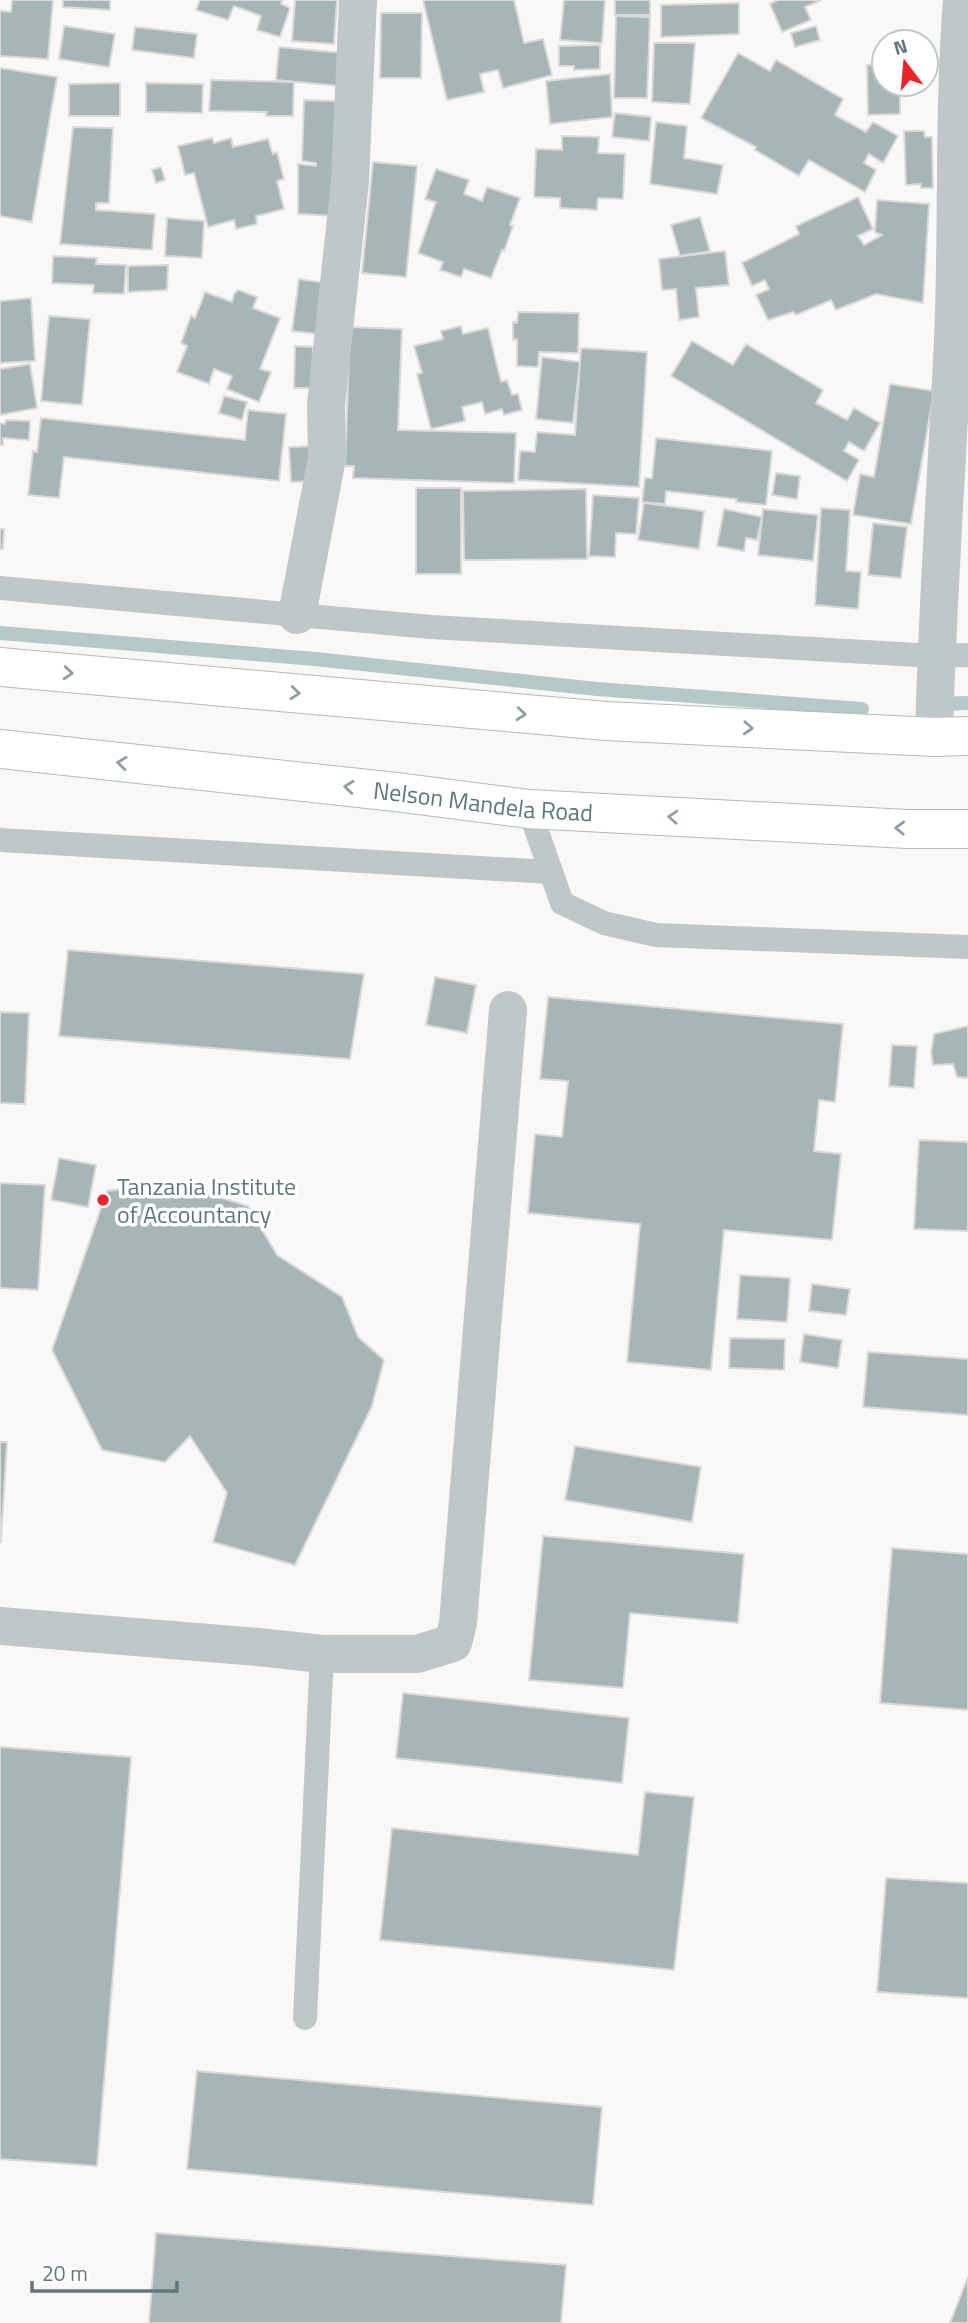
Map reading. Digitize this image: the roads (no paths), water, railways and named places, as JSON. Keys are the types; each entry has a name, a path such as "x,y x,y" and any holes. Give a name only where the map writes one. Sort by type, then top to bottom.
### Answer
{"main road":[{"path":"0,667 606,721 951,736"},
{"name":"Nelson Mandela Road","path":"0,749 529,809 906,829 968,829"}],"street":[{"path":"297,615 327,458 326,405 350,181 358,0"},
{"path":"951,736 953,337 963,57 962,0"},
{"path":"0,1626 322,1654 417,1654 453,1643 458,1623 508,1010"}],"lane":[{"path":"0,588 431,627 952,656"},
{"path":"529,809 562,903 604,923 656,935 968,947"},
{"path":"0,840 550,872"},
{"path":"305,2018 322,1654"}],"waterway":[{"path":"0,633 315,659 597,689 862,709"},
{"path":"939,704 968,703"}],"place":[{"name":"Tanzania Institute of Accountancy","path":"103,1200"}]}
